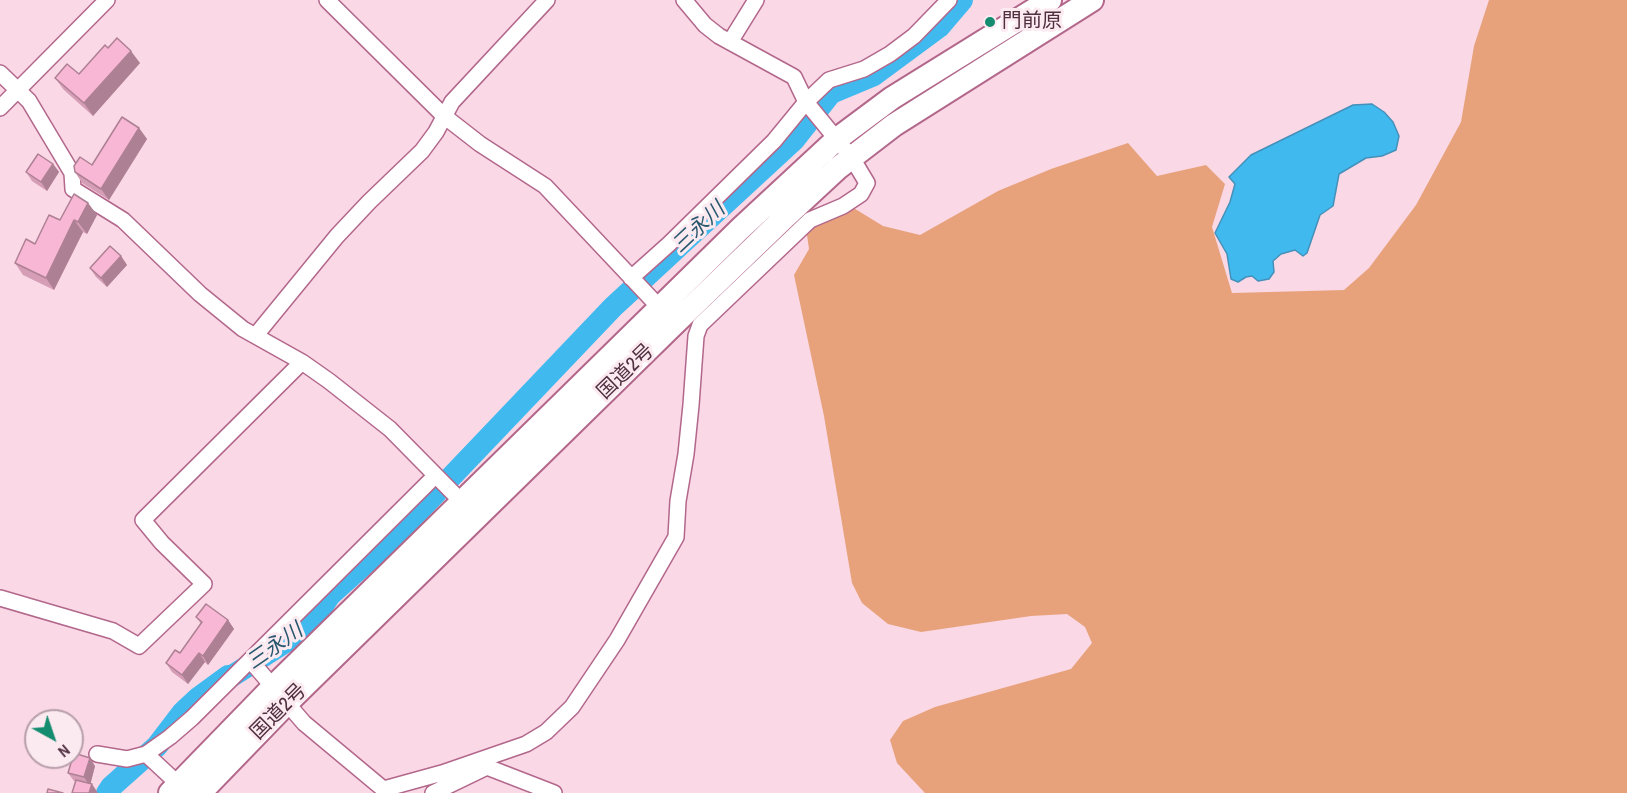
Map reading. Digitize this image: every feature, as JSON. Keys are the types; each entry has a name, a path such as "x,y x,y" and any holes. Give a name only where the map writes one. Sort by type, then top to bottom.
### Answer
{"highway":[{"name":"国道2号","path":"200,793 281,695 462,502 655,302 832,134 1050,0"},
{"name":"国道2号","path":"179,790 783,218 852,158 894,125 1092,0"}],"street":[{"path":"0,108 106,0"},
{"path":"327,0 444,116 480,144 545,186 655,302"},
{"path":"256,335 337,236 422,151 436,132 452,102 547,0"},
{"path":"432,793 445,780 526,744 546,732 572,707 617,640 676,537 678,501 691,405 696,336 700,325 810,220 843,206 861,194 867,183 852,158 808,104 794,77 719,36 705,25 684,0"},
{"path":"730,42 756,0"},
{"path":"633,280 774,141 829,80 864,69 890,54 914,36 949,0"},
{"path":"0,73 29,101 65,159 72,173 74,189 123,220 200,294 243,329 302,362 390,429 462,502"},
{"path":"0,598 113,631 139,646 204,584 162,543 143,520 302,362"},
{"path":"97,754 127,759 146,754 170,737 192,718 435,476"},
{"path":"250,660 304,723 386,791 445,780 487,767 554,793"},
{"path":"146,754 179,790"}],"shaded area":[{"path":"1489,0 1627,0 1627,793 925,793 897,763 890,740 903,721 935,707 1071,669 1092,643 1085,627 1067,614 1031,616 921,632 888,624 862,603 852,583 824,416 794,275 809,249 806,228 852,207 883,226 920,235 998,191 1051,169 1128,143 1157,176 1206,165 1225,184 1212,227 1232,293 1344,290 1369,268 1416,205 1461,122 1474,46"}],"water":[{"path":"1372,104 1393,122 1399,136 1396,150 1382,156 1366,158 1339,174 1333,206 1320,215 1307,253 1303,256 1295,250 1281,254 1273,261 1274,272 1269,279 1258,281 1252,276 1238,282 1231,279 1227,254 1215,233 1230,202 1235,184 1229,177 1251,155 1353,105"}],"building":[{"path":"117,38 131,51 84,103 55,78 67,64 79,74 105,45 108,48"},
{"path":"122,117 139,128 101,189 75,172 74,166 80,157 92,165"},
{"path":"38,154 53,164 41,182 26,172"},
{"path":"74,194 88,203 78,222 74,220 46,278 15,263 26,239 35,244 49,215 60,220"},
{"path":"110,246 121,256 101,278 90,268"},
{"path":"206,604 228,620 203,656 199,653 182,675 166,663 175,650 180,653 202,622 196,617"},
{"path":"84,756 90,758 84,777 68,773 69,769 84,769"},
{"path":"76,780 92,784 89,793 72,793"},
{"path":"48,789 63,793 47,793"}],"waterway":[{"name":"三永川","path":"451,477 613,307 794,140 831,93 874,75 939,27 962,0"},
{"name":"三永川","path":"107,793 157,746 183,712 198,698 228,676 232,676 287,641 313,620 330,595 390,541 437,492"}],"place":[{"name":"門前原","path":"990,22"}]}
